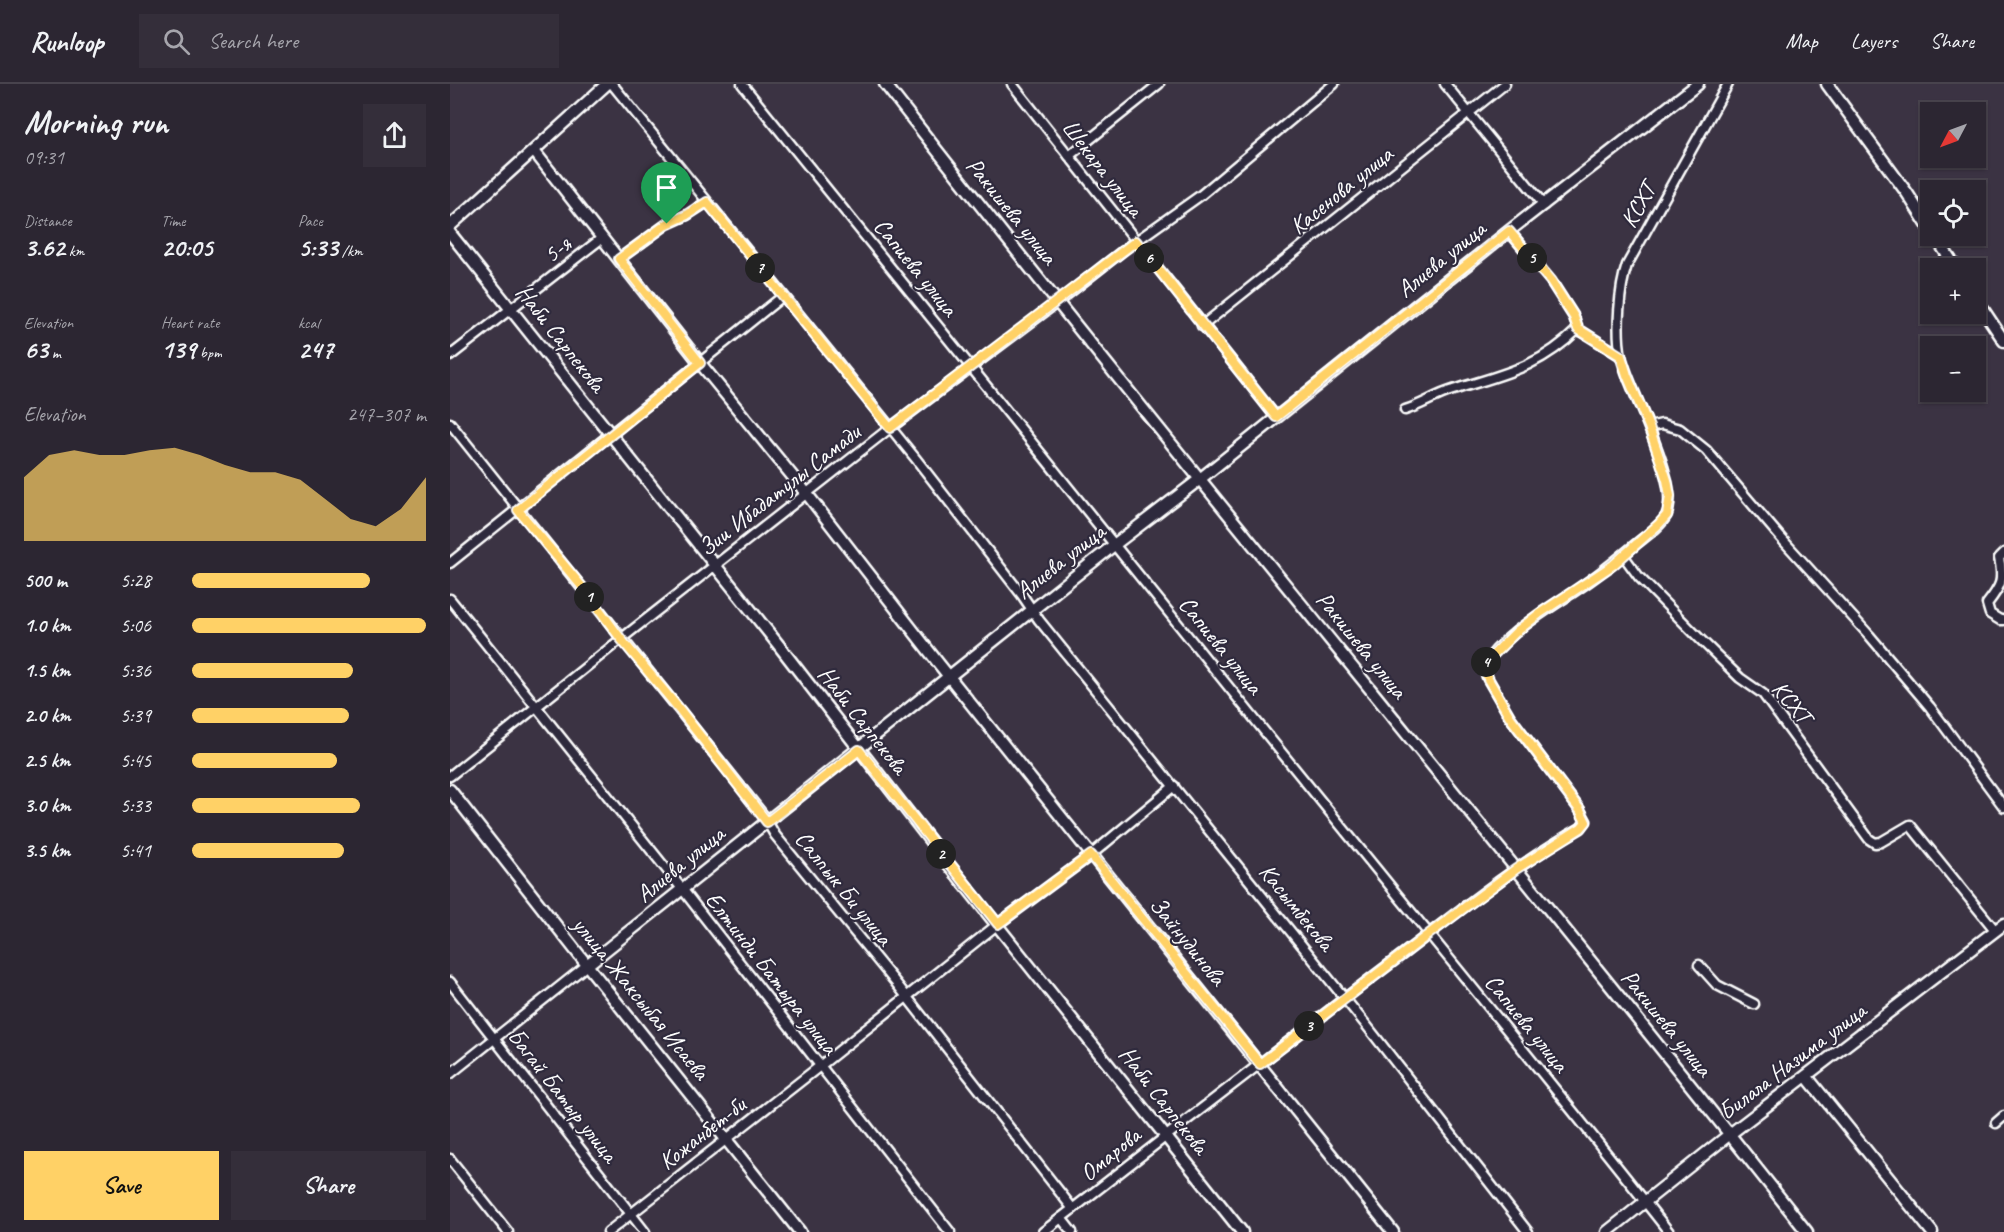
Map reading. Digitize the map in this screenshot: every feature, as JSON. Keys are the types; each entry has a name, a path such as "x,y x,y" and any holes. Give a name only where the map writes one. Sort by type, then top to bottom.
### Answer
{"street":[{"path":"450,226 607,84"},
{"name":"Касымбекова","path":"612,84 952,505 1528,1232"},
{"name":"Сапиева улица","path":"742,84 1669,1232"},
{"name":"Ракишева улица","path":"885,84 1807,1232"},
{"name":"Шекара улица","path":"1012,84 1276,417"},
{"path":"1069,156 1159,84"},
{"name":"Зии Ибадатулы Самади","path":"450,776 890,428 1059,302 1136,241 1201,195 1334,84"},
{"path":"1444,84 1544,205"},
{"name":"Касенова улица","path":"1202,326 1505,84"},
{"name":"Алиева улица","path":"450,1074 1509,231 1698,84"},
{"name":"КСХТ","path":"1728,84 1627,265 1622,288 1618,334 1621,356 1649,427 1670,496 1667,515 1623,555 1639,577 1699,638 1740,678 1763,694 1869,839 1875,843 1881,843 1910,825 2000,927"},
{"path":"1827,84 1920,213"},
{"name":"Зайнудинова","path":"534,151 700,363 807,494 1091,855 1393,1232"},
{"path":"619,259 667,224 707,202"},
{"path":"1509,231 1551,281 1574,317 1578,329 1621,356"},
{"name":"Наби Сарпекова","path":"450,233 1242,1232"},
{"name":"5-я","path":"450,356 602,238"},
{"path":"450,563 783,296"},
{"path":"1986,312 2000,329 2004,341"},
{"path":"1405,410 1451,390 1470,386 1524,367 1550,354 1578,329"},
{"name":"Салпык Би улица","path":"450,423 680,710 776,835 1073,1209"},
{"path":"1649,427 1662,424 1680,429 1706,450 1930,707 2004,807"},
{"path":"2004,554 1999,558 2002,582 1987,604 1990,614 2004,620"},
{"name":"Омарова","path":"1043,1232 1165,1135 1429,934 1516,869 1581,828 1586,822 1580,810 1510,717 1488,679 1484,667 1502,646 1539,614 1595,577 1623,555"},
{"name":"Елтинди Батыра улица","path":"450,599 683,890 950,1232"},
{"name":"Кожанбет-би","path":"608,1232 998,924 1091,855 1174,786"},
{"name":"улица Жаксыбая Исаева","path":"450,790 800,1232"},
{"name":"Билала Назима улица","path":"1607,1232 1730,1134 1808,1077 2000,927"},
{"path":"1699,965 1718,986 1754,1004"},
{"name":"Багай Батыр улица","path":"450,982 645,1232"},
{"path":"1808,1077 1932,1232"},
{"path":"1996,1123 2004,1116"},
{"path":"450,1159 508,1232"},
{"path":"1061,1218 1072,1232"}],"route":[{"path":"707,202 890,428 1059,302 1136,241 1276,417 1509,231 1551,281 1574,317 1578,329 1621,356 1649,427 1670,496 1667,515 1659,524 1613,565 1516,632 1484,667 1488,679 1510,717 1580,810 1586,822 1581,828 1528,861 1429,934 1260,1064 1091,855 998,924 859,750 767,822 680,710 621,639 588,594 518,510 700,363 619,259 667,224 707,202"}]}
